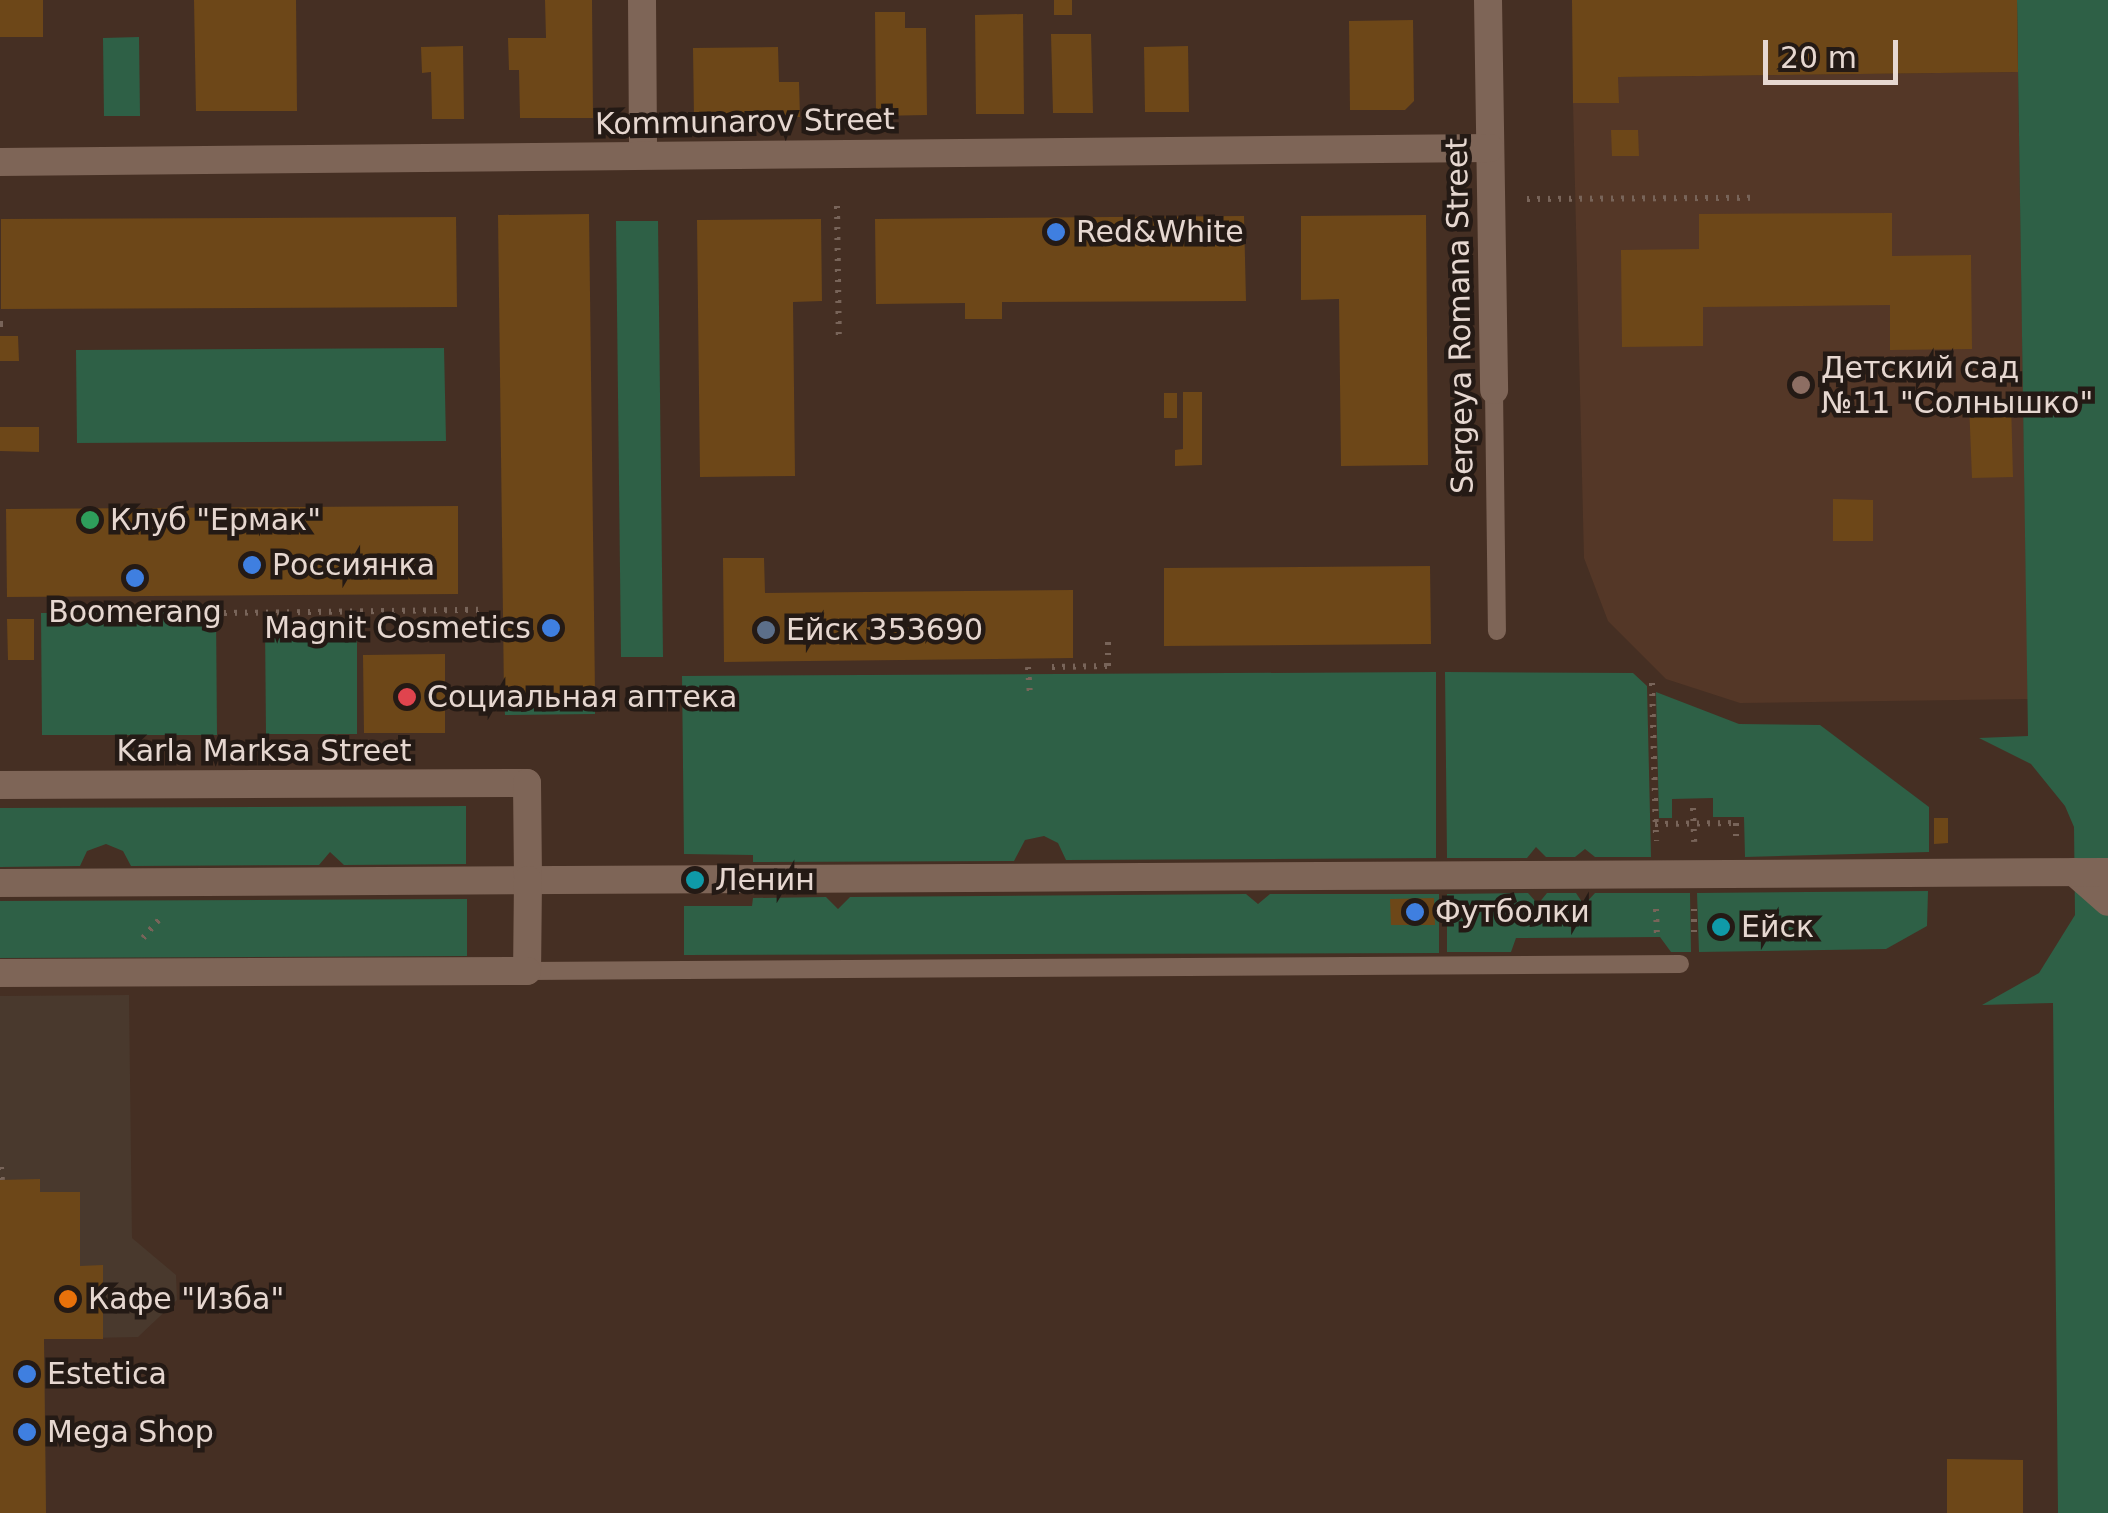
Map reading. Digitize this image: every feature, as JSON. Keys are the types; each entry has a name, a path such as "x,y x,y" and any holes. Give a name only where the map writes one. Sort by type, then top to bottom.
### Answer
{"street":[{"path":"642,0 643,155"},
{"name":"Sergeya Romana Street","path":"1488,0 1494,390"},
{"name":"Kommunarov Street","path":"0,162 1490,148"},
{"name":"Karla Marksa Street","path":"0,785 528,783 528,880"},
{"path":"2074,872 2108,902"},
{"path":"0,883 2108,872"},
{"path":"0,974 527,971 528,880"}],"lane":[{"name":"Sergeya Romana Street","path":"1494,390 1497,631"},
{"path":"527,971 1680,964"}],"path":[{"path":"1490,200 1756,198"},
{"path":"837,206 839,340"},
{"path":"0,324 10,324"},
{"path":"224,613 480,610"},
{"path":"1052,667 1108,666 1108,637"},
{"path":"1028,667 1030,694"},
{"path":"1652,683 1656,937"},
{"path":"1656,824 1736,823 1736,874"},
{"path":"113,973 190,882"},
{"path":"1,1167 2,1180"}],"shaded area":[{"name":"Детский сад №11 \"Солнышко\"","path":"2018,72 2028,699 1740,703 1666,679 1608,621 1584,558 1573,103 1618,102 1618,77"},
{"path":"129,995 132,1238 176,1275 177,1300 138,1337 44,1339 46,1513 0,1513 0,996"}],"green space":[{"path":"2017,0 2108,0 2108,1513 2058,1513 2053,1003 1982,1005 2039,973 2075,915 2074,827 2065,806 2031,764 1979,738 2028,736"},
{"path":"139,37 140,116 104,116 103,38"},
{"path":"616,221 658,221 663,657 621,657"},
{"path":"444,348 446,441 77,443 76,350"},
{"path":"216,612 217,735 42,735 41,613"},
{"path":"265,624 357,624 357,734 266,734"},
{"path":"1436,672 1436,858 1066,860 1058,843 1044,836 1025,840 1014,861 753,862 753,855 684,854 682,676"},
{"path":"1445,672 1633,673 1647,686 1651,857 1595,857 1585,849 1575,857 1546,857 1536,847 1527,858 1447,858"},
{"path":"1656,692 1739,724 1820,725 1929,807 1929,852 1745,857 1744,817 1713,817 1713,798 1672,799 1672,818 1659,818"},
{"path":"595,696 595,714 505,715 504,697"},
{"path":"466,806 466,864 344,865 330,852 319,865 131,866 123,851 106,844 87,851 80,866 0,867 0,808"},
{"path":"1928,891 1927,926 1886,949 1699,952 1697,893"},
{"path":"1528,893 1538,904 1547,893 1576,893 1584,905 1595,893 1690,893 1691,952 1671,952 1660,937 1516,938 1511,952 1447,952 1447,894"},
{"path":"1246,894 1258,904 1270,894 1439,894 1439,953 684,955 684,906 752,906 753,898 826,897 838,909 850,897"},
{"path":"467,899 467,956 0,958 0,901"}],"building":[{"path":"0,0 43,0 43,37 0,37"},
{"path":"194,0 296,0 297,111 196,111"},
{"path":"545,0 592,0 593,118 520,118 519,70 509,70 508,38 546,38"},
{"path":"1054,0 1072,0 1072,15 1054,15"},
{"path":"1572,0 2017,0 2018,72 1618,77 1619,103 1573,103"},
{"path":"875,12 905,12 905,28 926,28 927,115 876,116"},
{"path":"1023,14 1024,114 976,114 975,15"},
{"path":"1413,20 1414,101 1405,110 1350,110 1349,21"},
{"path":"1051,34 1091,34 1093,113 1053,113"},
{"path":"463,46 464,119 432,119 431,72 422,73 421,47"},
{"path":"1188,46 1189,112 1145,112 1144,47"},
{"path":"778,47 779,82 799,82 800,117 694,118 693,48"},
{"path":"1611,130 1638,130 1639,156 1612,156"},
{"path":"1892,213 1892,256 1971,255 1972,349 1890,350 1890,305 1703,307 1703,346 1622,347 1621,250 1699,249 1699,214"},
{"path":"589,214 595,693 504,695 498,215"},
{"path":"1426,215 1428,465 1341,466 1339,299 1301,300 1301,216"},
{"path":"1244,216 1246,301 1002,302 1002,319 965,319 965,303 876,304 875,219"},
{"path":"456,217 457,307 1,309 1,219"},
{"path":"821,219 822,301 793,302 795,476 700,477 697,220"},
{"path":"0,336 18,336 19,361 0,361"},
{"path":"1183,392 1202,392 1202,465 1175,466 1175,450 1183,449"},
{"path":"1164,393 1177,393 1177,418 1164,418"},
{"path":"2011,402 2013,477 1972,478 1969,403"},
{"path":"0,427 39,427 39,452 0,451"},
{"path":"1833,499 1873,500 1873,541 1833,541"},
{"path":"458,506 458,594 7,597 6,509"},
{"path":"723,558 764,558 765,593 1073,590 1073,658 724,662"},
{"path":"1430,566 1431,644 1164,646 1164,568"},
{"path":"7,619 34,619 34,660 8,660"},
{"path":"445,654 445,733 364,733 363,655"},
{"path":"1934,818 1948,818 1948,843 1934,844"},
{"path":"1434,898 1435,925 1391,925 1390,899"},
{"path":"40,1179 40,1192 80,1192 80,1266 103,1265 103,1339 44,1339 46,1513 0,1513 0,1180"},
{"path":"1947,1459 2023,1460 2023,1513 1947,1513"}],"place":[{"name":"Red&White","path":"1056,232"},
{"name":"Детский сад №11 \"Солнышко\"","path":"1801,385"},
{"name":"Клуб \"Ермак\"","path":"90,520"},
{"name":"Россиянка","path":"252,565"},
{"name":"Boomerang","path":"135,578"},
{"name":"Magnit Cosmetics","path":"551,628"},
{"name":"Ейск 353690","path":"766,630"},
{"name":"Социальная аптека","path":"407,697"},
{"name":"Ленин","path":"695,880"},
{"name":"Футболки","path":"1415,912"},
{"name":"Ейск","path":"1721,927"},
{"name":"Кафе \"Изба\"","path":"68,1299"},
{"name":"Estetica","path":"27,1374"},
{"name":"Mega Shop","path":"27,1432"}]}
